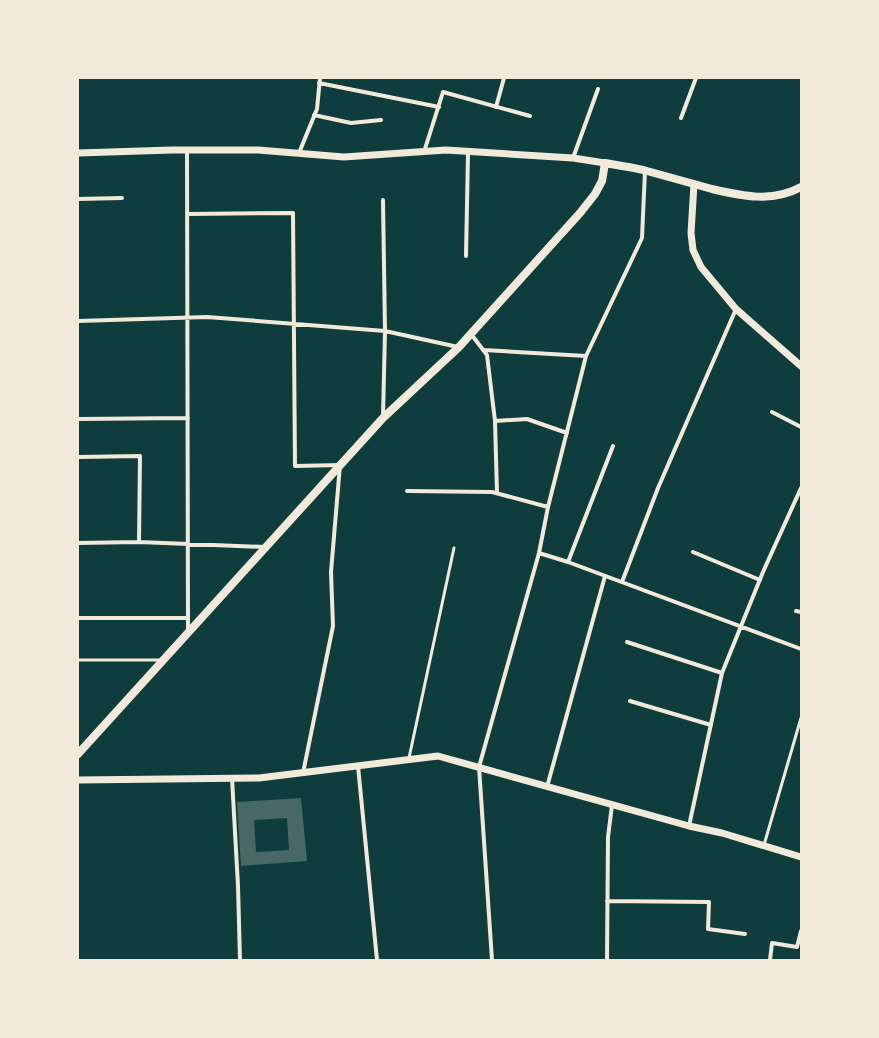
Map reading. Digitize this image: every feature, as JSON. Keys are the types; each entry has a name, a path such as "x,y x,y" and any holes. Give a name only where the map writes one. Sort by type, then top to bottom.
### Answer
{"main road":[{"path":"78,754 383,418 471,334 595,194 602,181 605,164 645,170 752,198 783,195 801,188"}],"street":[{"path":"299,153 317,109 320,78"},
{"path":"496,107 504,78"},
{"path":"681,118 696,78"},
{"path":"319,83 439,107"},
{"path":"573,158 598,89"},
{"path":"424,152 444,92 530,116"},
{"path":"314,115 351,123 380,120"},
{"path":"187,150 188,632"},
{"path":"78,153 258,150 344,157 446,150 468,153 573,158 605,164"},
{"path":"466,256 468,153"},
{"path":"492,960 478,768 539,553 548,507 586,356 642,238 645,170"},
{"path":"694,184 691,233 692,250 701,267 736,309 801,366"},
{"path":"78,199 122,198"},
{"path":"383,200 385,331 383,418"},
{"path":"187,214 293,213 295,466 340,465 331,572 333,626 303,773"},
{"path":"622,582 658,488 736,309"},
{"path":"78,321 207,317 385,331 459,347"},
{"path":"471,334 487,355 495,421 497,493"},
{"path":"484,350 586,356"},
{"path":"772,412 801,426"},
{"path":"78,419 188,418"},
{"path":"495,421 527,419 567,433"},
{"path":"568,562 613,446"},
{"path":"78,457 140,456 139,542"},
{"path":"689,826 722,673 760,580 801,488"},
{"path":"407,491 492,492 548,507"},
{"path":"78,543 139,542 265,547"},
{"path":"693,552 760,580"},
{"path":"539,553 568,562 801,648"},
{"path":"547,787 605,576"},
{"path":"78,618 188,618"},
{"path":"627,642 722,673"},
{"path":"630,701 711,725"},
{"path":"78,780 232,777 259,778 438,756 689,826 722,833 801,857"},
{"path":"358,766 377,960"},
{"path":"232,777 238,886 240,960"},
{"path":"606,960 608,837 612,805"},
{"path":"607,901 708,902 708,929 745,934"},
{"path":"770,960 772,943 797,947 801,932"}],"lane":[{"path":"409,760 454,548"},
{"path":"78,660 164,660"},
{"path":"764,847 801,718"}],"building":[{"path":"301,798 307,861 241,866 237,802","holes":["287,818 289,850 256,852 254,820"]}]}
